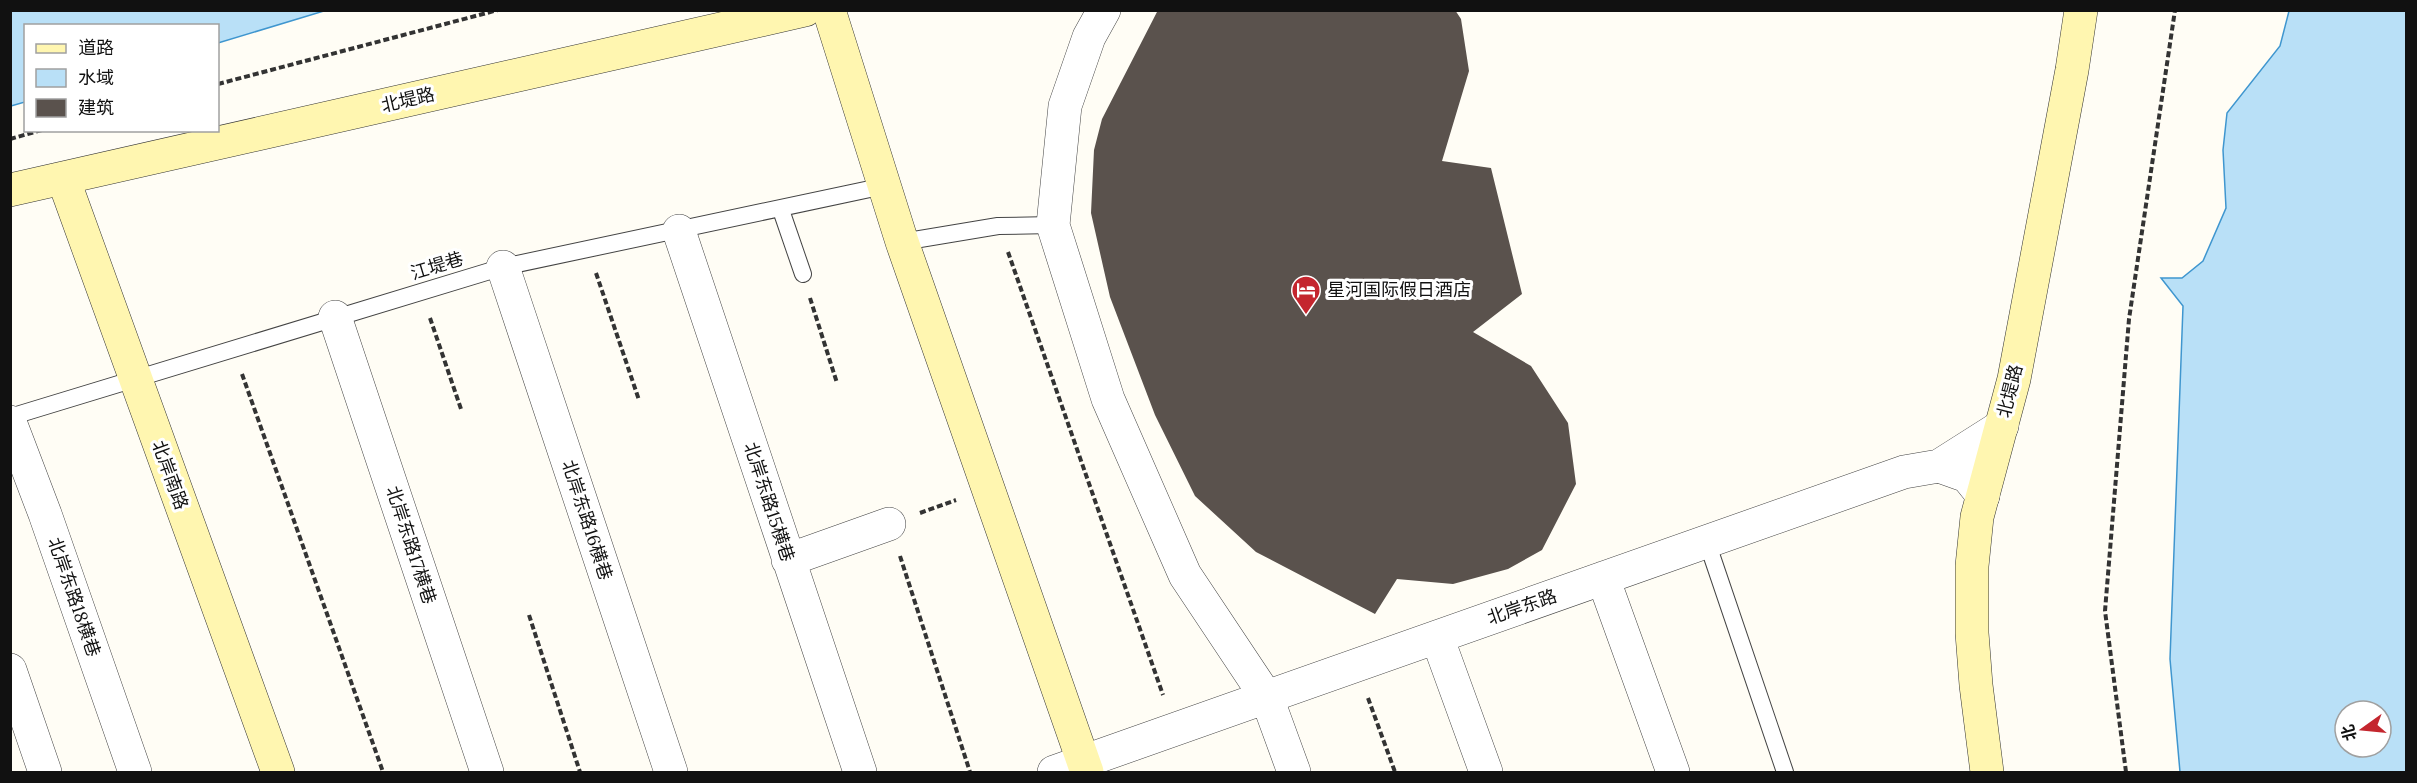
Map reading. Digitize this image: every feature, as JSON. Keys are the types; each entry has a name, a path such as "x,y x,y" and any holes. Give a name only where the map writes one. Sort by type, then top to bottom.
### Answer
{"main road":[{"name":"北堤路","path":"10,190 805,10"},
{"path":"829,10 902,242 990,488 1075,769"},
{"name":"北堤路","path":"1987,772 1972,633 1972,566 1977,517 2014,379 2073,70 2081,10"},
{"name":"北岸南路","path":"63,178 278,772"}],"street":[{"path":"1104,10 1089,38 1065,106 1053,225 1108,399 1185,575 1267,698 1294,772"},
{"name":"北岸东路15横巷","path":"679,231 860,772"},
{"name":"北岸东路16横巷","path":"503,267 671,772"},
{"name":"北岸东路17横巷","path":"335,317 487,772"},
{"name":"北岸东路18横巷","path":"10,422 45,514 135,772"},
{"path":"1939,466 2002,426"},
{"name":"北岸东路","path":"1075,769 1176,730 1904,472 1939,466 1967,476 1983,496"},
{"path":"788,560 889,524"},
{"path":"1603,579 1673,772"},
{"path":"1437,637 1486,772"},
{"path":"10,670 45,772"}],"lane":[{"name":"江堤巷","path":"10,417 503,267 781,210 884,186"},
{"path":"781,210 803,274"},
{"path":"902,242 998,226 1053,225"},
{"path":"1707,542 1785,772"}],"path":[{"path":"219,84 498,10"},
{"path":"2126,772 2105,611 2129,320 2175,10"},
{"path":"10,139 35,132"},
{"path":"998,226 1176,730"},
{"path":"588,250 639,400"},
{"path":"803,274 837,383"},
{"path":"421,291 461,408"},
{"path":"233,348 383,772"},
{"path":"970,772 889,524 990,488"},
{"path":"529,615 580,772"},
{"path":"1356,666 1395,772"}],"water":[{"path":"11,10 324,10 219,43 219,24 24,24 24,102 11,106"},
{"path":"2289,11 2406,11 2406,772 2180,772 2170,659 2183,306 2161,278 2182,278 2203,261 2226,208 2223,150 2227,113 2280,46"}],"building":[{"name":"星河国际假日酒店","path":"1158,10 1455,10 1461,19 1469,71 1442,161 1491,168 1522,294 1473,332 1531,366 1568,423 1576,484 1542,550 1508,569 1453,584 1397,579 1375,614 1256,552 1195,496 1155,415 1110,297 1091,213 1094,150 1102,119"}],"place":[{"name":"星河国际假日酒店","path":"1306,316"}]}
